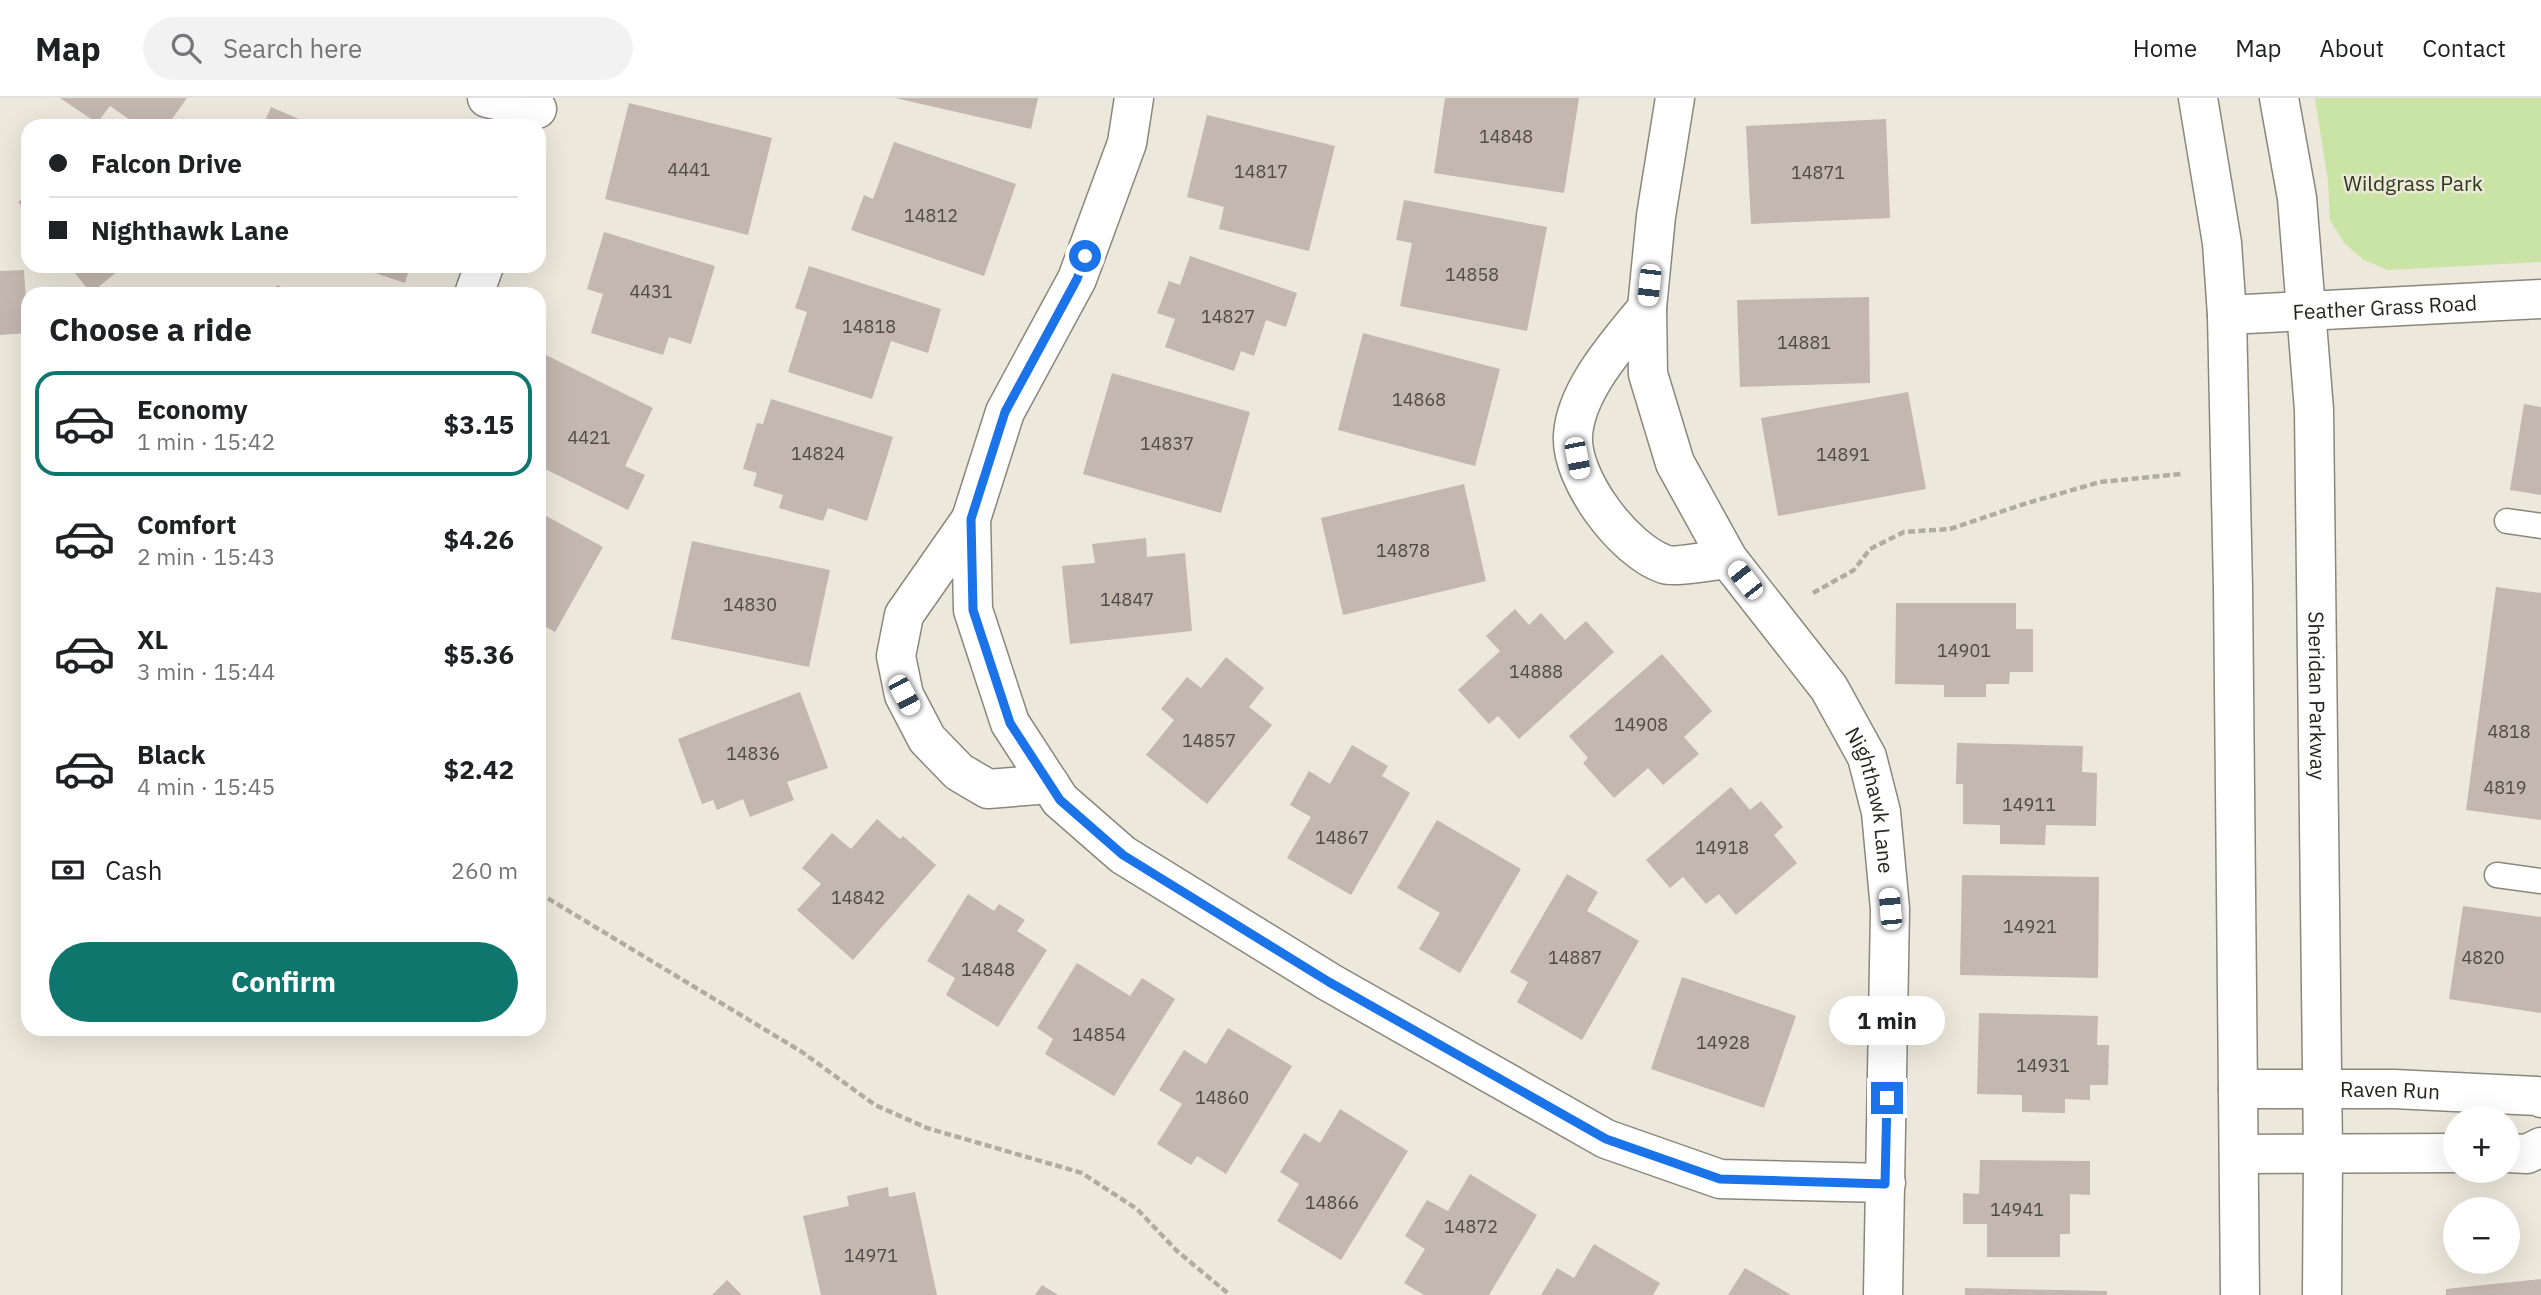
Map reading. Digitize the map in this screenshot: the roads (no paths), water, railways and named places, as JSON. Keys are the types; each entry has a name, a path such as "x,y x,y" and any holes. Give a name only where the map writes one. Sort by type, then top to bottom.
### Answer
{"street":[{"path":"487,98 536,111"},
{"path":"1050,784 988,789 959,772 927,739 904,695 896,656 904,615 971,519 1005,412 1077,279 1127,143 1134,98"},
{"name":"Nighthawk Lane","path":"1675,98 1656,216 1647,308 1648,374 1675,463 1728,559 1829,688 1867,757 1881,812 1890,909 1883,1295"},
{"path":"2198,98 2222,243 2227,315 2233,561 2240,1295"},
{"name":"Sheridan Parkway","path":"2279,98 2297,198 2314,410 2323,1153 2322,1295"},
{"name":"Feather Grass Road","path":"2227,315 2541,299"},
{"path":"1647,308 1602,365 1583,398 1573,436 1581,480 1605,516 1638,548 1666,565 1728,559"},
{"path":"971,519 973,610 1010,723 1060,800 1123,855 1329,982 1606,1139 1720,1179 1885,1184"},
{"name":"Raven Run","path":"2238,1088 2394,1088 2541,1098"},
{"path":"2520,1154 2527,1154 2541,1147"},
{"path":"2239,1154 2443,1153"}],"lane":[{"path":"2507,521 2541,526"},
{"path":"2497,875 2541,881"}],"park label":[{"name":"Wildgrass Park","path":"2413,183"}]}
